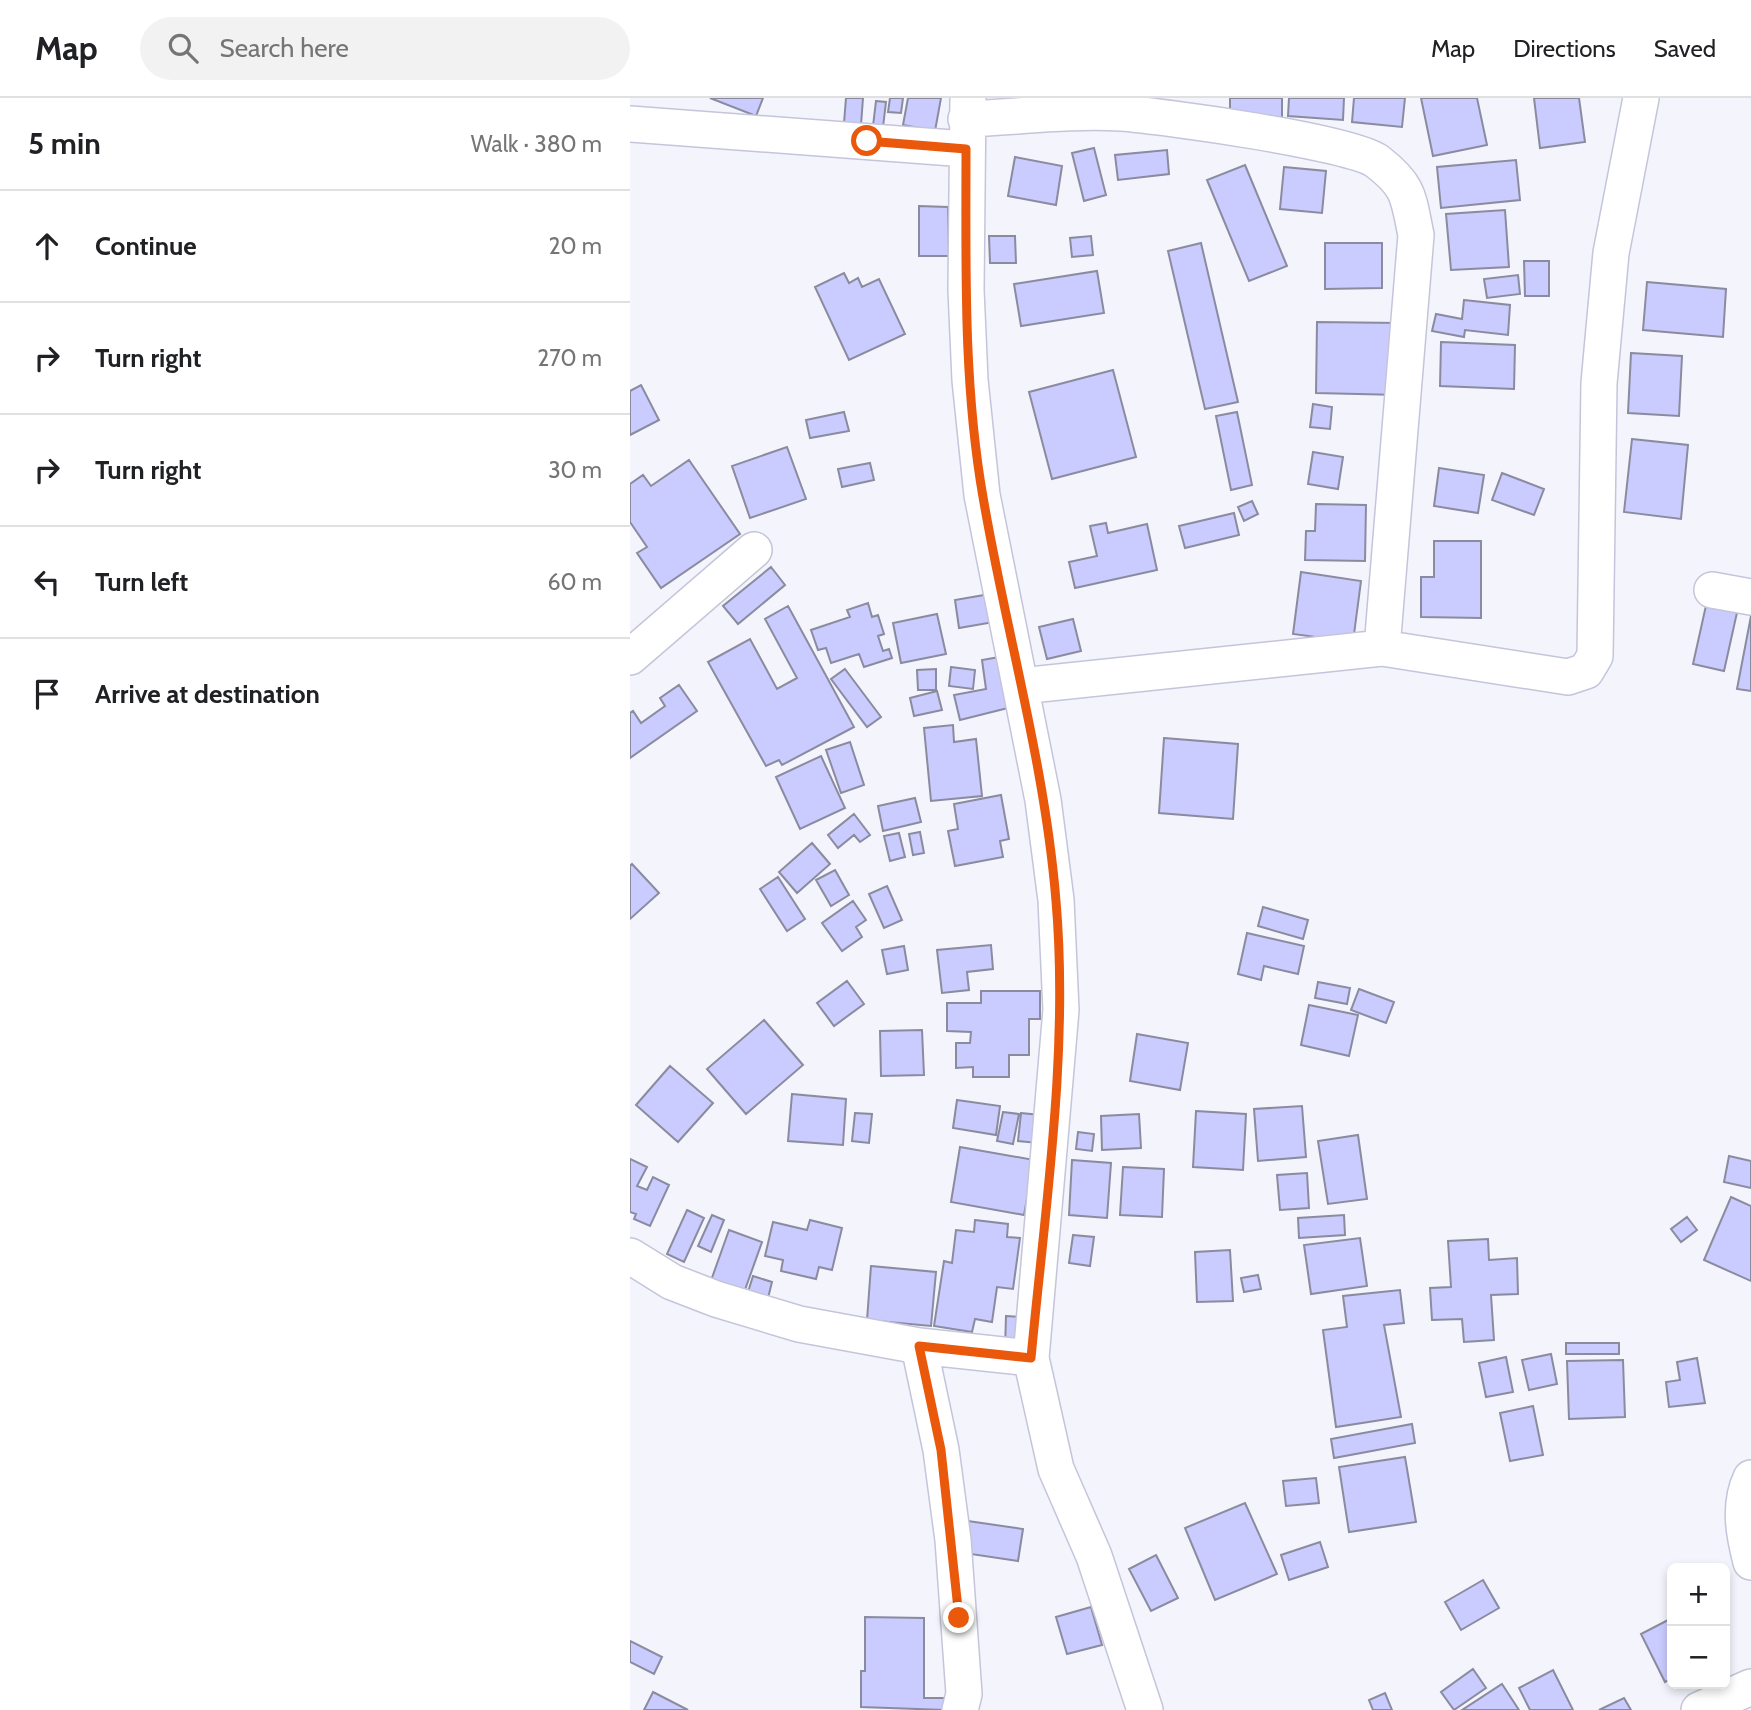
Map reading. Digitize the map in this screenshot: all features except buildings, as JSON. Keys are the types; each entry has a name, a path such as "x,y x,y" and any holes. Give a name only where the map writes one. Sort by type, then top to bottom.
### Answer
{"street":[{"path":"1021,686 1382,648 1568,677 1586,671 1595,656 1599,383 1611,253 1641,98"},
{"path":"630,124 967,122 1120,113 1330,145 1376,160 1405,187 1416,235 1382,648"},
{"path":"967,122 970,380 982,495 1043,800 1056,900 1061,1010 1031,1358 1056,1469 1094,1556 1145,1710"},
{"path":"630,657 754,551"},
{"path":"1712,590 1751,597"},
{"path":"630,1256 672,1282 716,1299 799,1324 919,1346 1031,1358"},
{"path":"919,1346 941,1450 953,1540 964,1694 960,1710"},
{"path":"1751,1479 1745,1490 1743,1527 1751,1562"},
{"path":"1699,1710 1751,1687"}],"route":[{"path":"867,141 966,149 966,290 970,380 982,495 1043,800 1056,900 1061,1010 1031,1358 919,1346 941,1450 953,1540 959,1618"}]}
